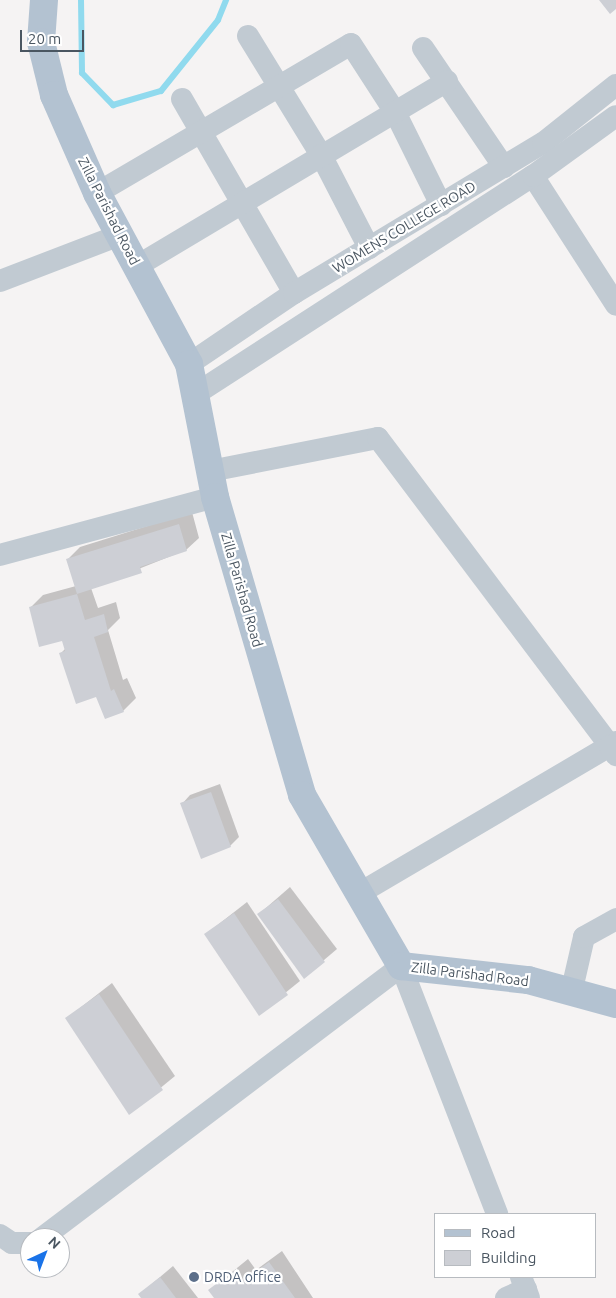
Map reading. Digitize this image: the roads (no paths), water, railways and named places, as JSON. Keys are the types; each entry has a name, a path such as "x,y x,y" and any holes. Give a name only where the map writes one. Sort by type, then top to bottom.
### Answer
{"main road":[{"name":"Zilla Parishad Road","path":"44,0 41,42 54,95 97,192 189,364 197,393 215,497 302,795 401,966 572,988 616,1004"}],"street":[{"path":"248,36 321,155 370,248"},
{"path":"97,192 202,134 351,44 395,112 441,205"},
{"path":"423,48 504,167"},
{"path":"137,266 447,81"},
{"name":"WOMENS COLLEGE ROAD","path":"189,364 294,294 504,167 616,85"},
{"path":"182,98 294,294"},
{"name":"WOMENS COLLEGE ROAD","path":"197,393 613,124"},
{"path":"533,176 616,305"},
{"path":"0,281 120,235"},
{"path":"210,471 378,438 614,748 360,893"},
{"path":"0,555 215,497"},
{"path":"572,988 584,937 616,919"},
{"path":"55,1228 401,966 497,1213"},
{"path":"0,1235 12,1243 20,1243"}],"waterway":[{"path":"81,0 82,73 113,105 161,91 218,20 226,0"}],"place":[{"name":"DRDA office","path":"194,1277"}]}
